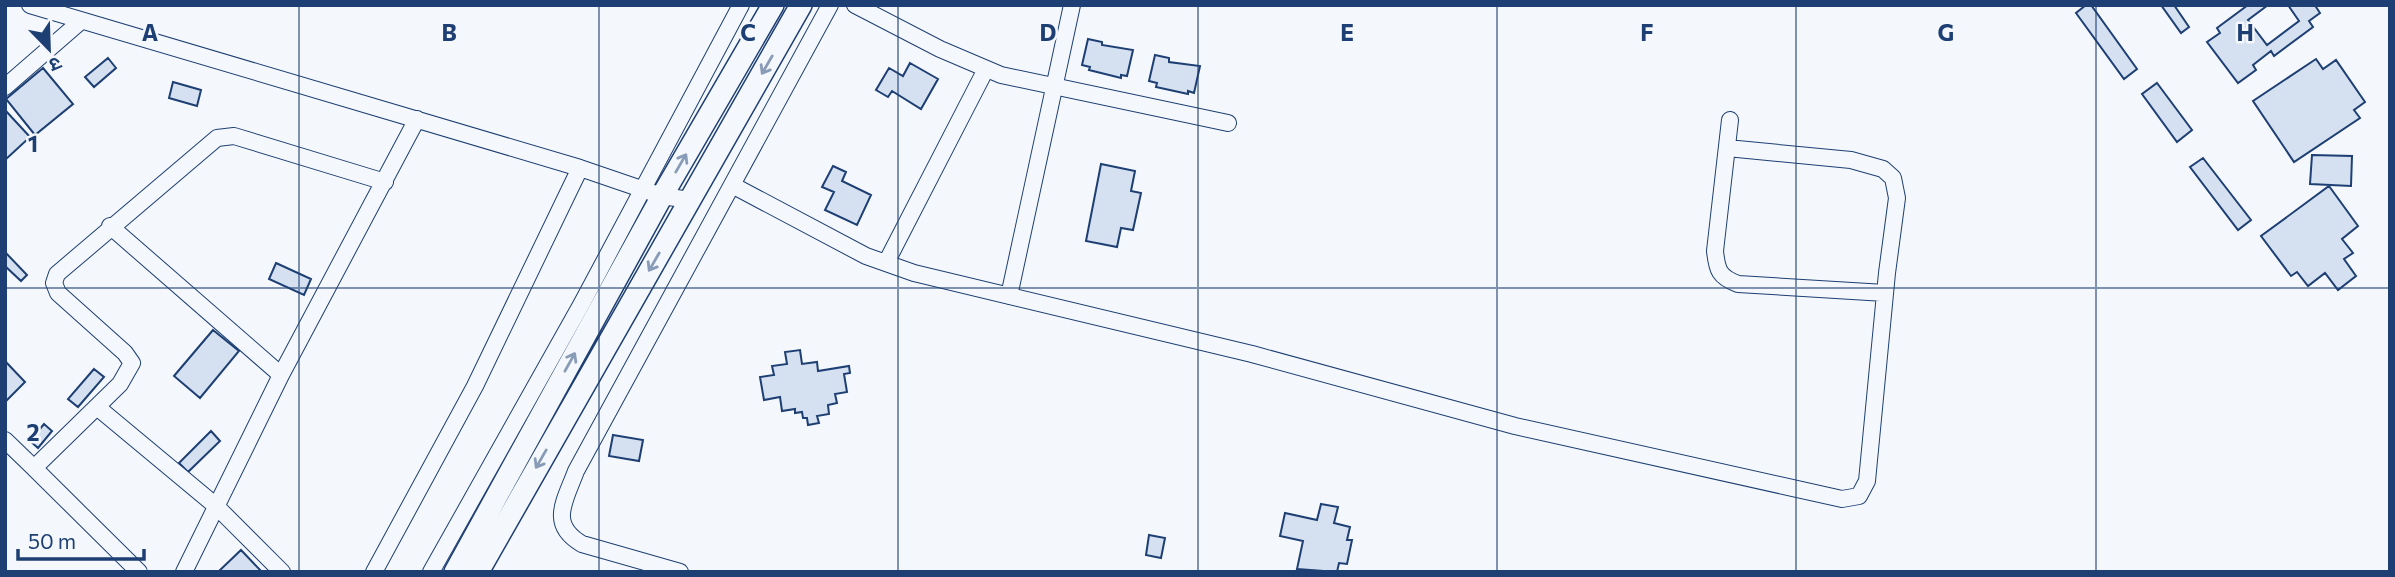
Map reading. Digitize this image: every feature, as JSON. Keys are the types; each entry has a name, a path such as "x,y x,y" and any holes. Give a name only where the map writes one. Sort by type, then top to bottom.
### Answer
{"street":[{"path":"30,5 580,168 653,193 690,200"},
{"path":"455,572 653,193 741,5"},
{"path":"431,572 653,193 773,5"},
{"path":"478,572 801,5"},
{"path":"680,572 582,544 568,535 562,525 562,508 576,471 830,5"},
{"path":"855,5 986,69 1056,89 1228,123"},
{"path":"1009,296 1056,89 1072,5"},
{"path":"5,87 81,21"},
{"path":"886,263 986,69"},
{"path":"184,572 281,375 417,119"},
{"path":"1730,120 1715,251 1717,270 1725,279 1738,284 1885,293"},
{"path":"34,468 128,375 132,363 125,353 58,293 54,283 57,274 110,226 217,138 234,136 385,181"},
{"path":"732,185 886,263 914,273 1252,354 1515,426 1842,499 1860,495 1867,481 1885,293 1898,198 1893,178 1883,169 1851,160 1727,148"},
{"path":"374,572 475,386 580,168"},
{"path":"110,226 281,375"},
{"path":"97,407 216,506 282,572"},
{"path":"5,440 138,572"}],"building":[{"path":"2086,5 2091,5 2137,69 2124,79 2076,13"},
{"path":"2161,5 2174,5 2189,27 2181,33"},
{"path":"2248,5 2268,5 2248,20 2267,45 2299,21 2288,5 2318,5 2316,7 2320,13 2309,21 2313,27 2274,56 2271,51 2253,65 2256,70 2238,83 2207,42 2220,33 2217,28"},
{"path":"1088,39 1102,42 1102,45 1133,50 1127,76 1121,75 1121,78 1089,70 1090,67 1082,65"},
{"path":"1155,55 1169,58 1169,62 1200,66 1194,93 1156,87 1157,83 1149,81"},
{"path":"108,58 116,68 94,87 85,77"},
{"path":"2316,59 2323,69 2336,60 2365,102 2354,110 2360,118 2294,162 2253,101"},
{"path":"910,63 938,79 921,109 892,91 888,97 876,90 889,68 903,76"},
{"path":"43,68 73,104 35,135 6,99"},
{"path":"173,82 201,90 197,106 169,98"},
{"path":"2157,83 2192,130 2177,142 2142,94"},
{"path":"5,110 30,137 5,160"},
{"path":"2312,155 2352,156 2351,186 2310,184"},
{"path":"2203,158 2251,220 2238,230 2190,167"},
{"path":"1101,164 1135,171 1131,191 1141,193 1133,230 1121,228 1117,247 1086,241"},
{"path":"833,166 846,172 842,181 871,195 857,225 825,210 834,192 822,187"},
{"path":"2329,186 2358,226 2342,239 2353,253 2344,259 2356,276 2338,290 2325,273 2308,286 2297,272 2291,276 2261,236"},
{"path":"5,252 27,275 21,281 5,266"},
{"path":"276,263 311,279 304,295 269,279"},
{"path":"213,330 239,351 200,398 174,376"},
{"path":"800,350 802,364 817,362 818,371 849,366 850,373 844,374 847,392 835,394 837,403 828,405 829,414 817,416 819,423 808,425 807,418 803,418 802,412 795,413 795,409 782,411 780,397 764,400 760,377 774,375 772,366 787,364 785,352"},
{"path":"5,361 25,382 5,402"},
{"path":"94,369 104,377 78,407 68,399"},
{"path":"44,424 52,431 38,448 30,441"},
{"path":"211,431 220,441 188,472 179,463"},
{"path":"613,435 643,440 639,461 609,456"},
{"path":"1321,504 1338,507 1334,523 1350,527 1347,540 1352,540 1347,564 1339,563 1337,572 1297,569 1303,541 1280,536 1285,513 1317,520"},
{"path":"1149,535 1165,538 1161,558 1146,555"},
{"path":"241,550 262,572 218,572"}]}
